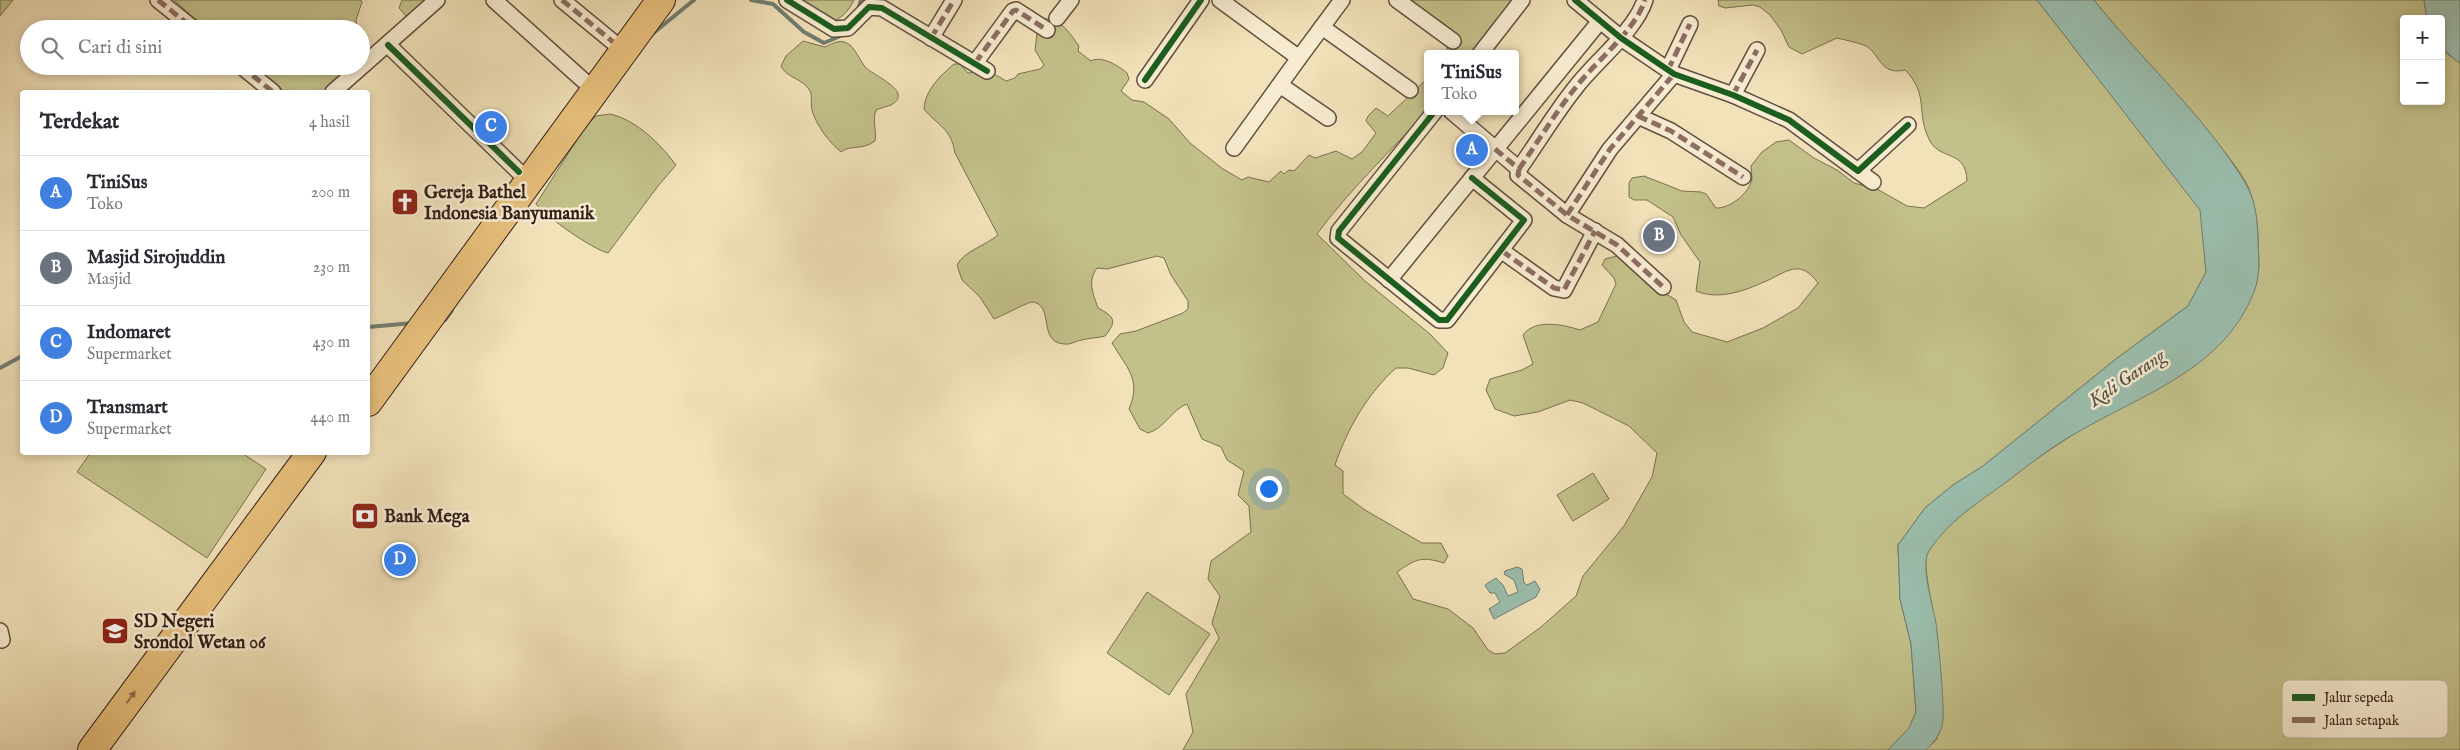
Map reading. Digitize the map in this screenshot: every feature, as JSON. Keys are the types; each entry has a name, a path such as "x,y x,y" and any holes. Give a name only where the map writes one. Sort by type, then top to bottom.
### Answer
{"highway":[{"path":"370,375 413,328 590,84 613,42 642,0"},
{"path":"370,399 413,328 519,172 661,0"},
{"path":"116,736 310,455"},
{"path":"92,750 116,736 329,455"}],"street":[{"path":"158,0 183,20"},
{"path":"370,60 436,0"},
{"path":"494,0 590,84"},
{"path":"562,0 613,42"},
{"path":"787,0 834,29 853,23 869,7 882,8 981,67 1013,11 1016,10 1052,24 1071,0"},
{"path":"931,38 954,0"},
{"path":"1145,80 1200,0"},
{"path":"1220,0 1299,58"},
{"path":"1234,148 1342,0"},
{"path":"1397,0 1453,40"},
{"path":"1483,50 1522,0"},
{"path":"1576,0 1621,38 1671,72 1789,120 1873,182"},
{"path":"1645,0 1641,11 1621,38 1576,87 1519,169 1518,174 1567,215 1617,245 1663,287"},
{"path":"1389,280 1600,21"},
{"path":"1567,215 1610,149 1671,72 1690,24"},
{"path":"1322,27 1410,90"},
{"path":"388,45 519,172"},
{"path":"1733,96 1757,50"},
{"path":"252,75 271,90"},
{"path":"335,90 353,75"},
{"path":"1280,85 1328,118"},
{"path":"1432,115 1337,235 1338,238 1439,320 1447,320 1524,220 1472,178"},
{"path":"1455,115 1519,169"},
{"path":"1638,116 1670,131 1743,177"},
{"path":"1858,171 1908,125"},
{"path":"1502,251 1554,288 1564,290 1595,231"}],"shaded area":[{"path":"0,0 13,0 0,16"},
{"path":"174,0 361,0 362,2 356,20 196,20"},
{"path":"402,0 429,0 413,14 406,16 399,8"},
{"path":"793,0 854,0 844,14 830,23"},
{"path":"1398,0 1514,0 1476,50 1447,50 1447,41"},
{"path":"1718,0 2037,0 2201,210 2206,272 2188,306 2116,359 1983,466 1953,485 1925,508 1898,545 1900,599 1911,644 1916,712 1909,728 1888,750 1183,750 1193,732 1186,694 1219,638 1212,623 1220,596 1208,579 1211,561 1251,532 1249,506 1238,495 1244,471 1227,460 1221,447 1202,439 1187,404 1176,411 1154,431 1148,433 1140,429 1129,409 1134,389 1131,374 1112,343 1120,334 1136,331 1183,313 1188,309 1188,301 1171,275 1164,258 1157,256 1107,269 1097,268 1092,278 1093,292 1098,308 1111,317 1113,323 1105,336 1069,344 1056,342 1048,330 1043,309 1039,304 1032,302 994,319 980,297 962,280 957,265 970,252 998,235 955,153 951,138 944,128 924,109 927,96 934,84 954,64 960,64 968,73 988,73 1006,81 1015,78 1018,74 1040,69 1044,65 1035,50 1037,33 1035,29 1042,20 1053,20 1068,31 1079,46 1078,51 1091,61 1105,60 1127,73 1129,79 1121,91 1132,100 1144,102 1169,119 1190,143 1223,169 1242,180 1248,177 1269,182 1281,171 1284,174 1289,170 1294,171 1309,155 1315,158 1336,151 1352,159 1362,152 1376,133 1366,121 1368,116 1376,108 1388,116 1424,82 1424,114 1357,186 1317,234 1365,281 1430,334 1448,353 1443,368 1434,375 1408,368 1396,368 1376,389 1360,412 1352,425 1335,465 1343,471 1343,494 1365,510 1422,543 1441,543 1448,556 1444,563 1424,559 1409,564 1397,572 1413,599 1448,609 1473,628 1488,650 1495,654 1505,653 1541,627 1576,596 1583,576 1624,526 1652,477 1657,453 1629,426 1583,403 1570,400 1538,412 1514,416 1495,409 1486,390 1490,379 1522,370 1533,364 1523,335 1535,326 1550,324 1580,330 1598,322 1616,284 1614,278 1602,265 1605,259 1617,256 1650,274 1666,294 1676,300 1684,322 1692,332 1727,342 1763,328 1798,308 1818,283 1805,271 1792,269 1739,292 1713,295 1696,291 1700,262 1681,235 1673,217 1647,200 1634,200 1629,197 1629,183 1632,178 1644,176 1682,191 1701,192 1706,194 1716,208 1721,208 1733,203 1747,190 1752,179 1751,166 1762,152 1776,142 1789,140 1854,183 1877,189 1907,206 1924,208 1967,181 1966,171 1962,164 1952,156 1940,151 1930,141 1923,122 1920,96 1913,79 1905,70 1890,70 1864,45 1837,38 1802,54 1789,47 1781,30 1770,15 1760,7 1753,5 1725,8 1719,6"},
{"path":"2094,0 2424,0 2426,15 2400,15 2400,105 2445,105 2445,52 2460,63 2460,750 1926,750 1937,739 1935,631 1926,562 1927,553 1936,539 1951,524 1995,488 2077,432 2259,268 2255,208 2249,189 2226,154"},
{"path":"803,41 825,47 838,42 847,43 855,51 866,68 895,89 898,95 897,100 891,105 876,110 874,118 875,141 866,146 849,148 841,152 824,133 812,110 810,91 804,84 786,73 781,66 786,56"},
{"path":"262,75 341,75 325,90 276,90"},
{"path":"610,114 639,127 663,149 676,165 608,253 592,246 570,232 536,204 587,124 596,116"},
{"path":"89,455 245,455 266,469 207,558 77,472"},
{"path":"1593,473 1609,499 1573,521 1557,495"},
{"path":"1147,592 1210,634 1169,695 1107,653"}],"water":[{"name":"Kali Garang","path":"2037,0 2094,0 2213,136 2231,160 2253,199 2258,229 2259,262 2257,280 2254,292 2240,319 2223,341 2202,360 2179,377 2068,437 1964,513 1937,540 1927,557 1926,575 1936,623 1942,693 1942,726 1936,739 1926,750 1888,750 1909,728 1916,712 1911,644 1900,599 1898,545 1925,508 1953,485 1983,466 2116,359 2188,306 2206,272 2200,210"},
{"path":"2424,0 2460,0 2460,63 2445,49 2445,15 2426,15"},
{"path":"1517,567 1522,569 1524,583 1527,585 1535,581 1540,589 1536,597 1494,619 1489,609 1500,602 1495,593 1490,593 1485,585 1496,578 1503,585 1508,596 1518,592 1514,580 1504,574 1505,571"}],"waterway":[{"path":"651,35 694,0"},
{"path":"751,0 773,4 804,32 824,43 845,34"},
{"path":"858,10 861,0"},
{"path":"442,320 445,320 452,310"},
{"path":"370,327 413,323"},
{"path":"0,368 20,357"}],"marked path":[{"path":"158,0 183,20"},
{"path":"562,0 613,42"},
{"path":"931,38 954,0"},
{"path":"1519,169 1576,87 1633,23 1645,0"},
{"path":"975,63 1013,11 1016,10 1047,30"},
{"path":"1668,70 1690,24"},
{"path":"1733,95 1757,50"},
{"path":"1567,215 1610,149 1674,74"},
{"path":"252,75 271,90"},
{"path":"1638,116 1671,131 1743,177"},
{"path":"1495,149 1519,169 1518,175 1567,215 1617,245 1663,287"},
{"path":"1502,251 1554,288 1564,290 1595,231"}],"cycle path":[{"path":"787,0 834,29 848,28 869,7 882,8 987,71"},
{"path":"1145,80 1201,0"},
{"path":"1575,0 1621,38 1674,74 1733,95 1789,120 1858,171 1908,125"},
{"path":"388,45 519,172"},
{"path":"1432,115 1339,231 1338,238 1439,320 1447,320 1524,220 1472,178"}],"place":[{"name":"Indomaret","path":"491,127"},
{"name":"TiniSus","path":"1472,150"},
{"name":"Gereja Bathel Indonesia Banyumanik","path":"405,202"},
{"name":"Masjid Sirojuddin","path":"1659,236"},
{"name":"Bank Mega","path":"365,516"},
{"name":"Transmart","path":"400,560"},
{"name":"SD Negeri Srondol Wetan 06","path":"115,631"}]}
